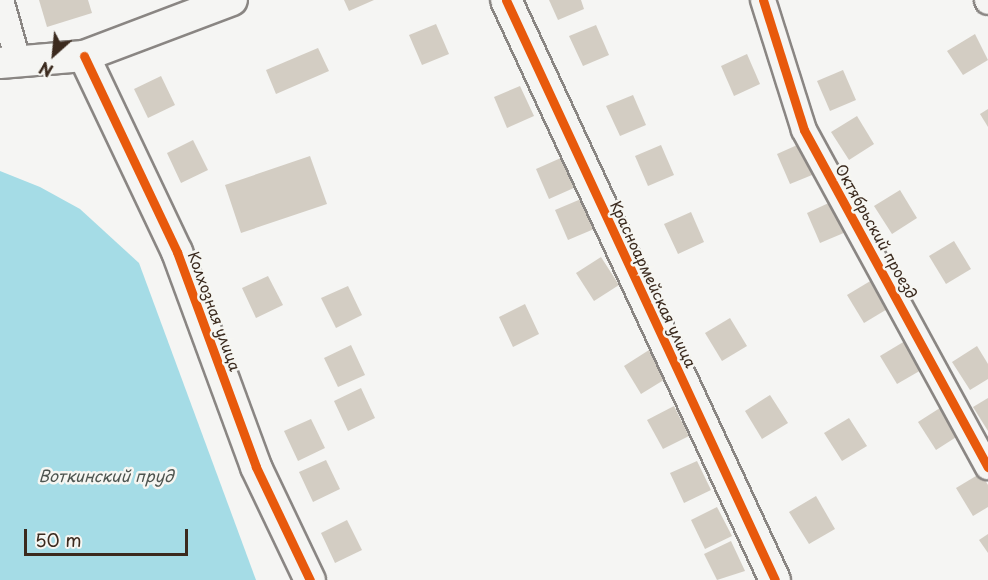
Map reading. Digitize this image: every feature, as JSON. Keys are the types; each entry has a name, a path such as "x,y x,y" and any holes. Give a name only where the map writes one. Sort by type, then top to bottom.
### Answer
{"street":[{"path":"1,0 9,64 84,56 232,0"},
{"name":"Красноармейская улица","path":"506,0 775,580"},
{"name":"Октябрьский проезд","path":"763,0 804,130 988,466"},
{"name":"Колхозная улица","path":"84,56 177,252 256,467 310,580"}],"water":[{"name":"Воткинский пруд","path":"0,171 40,187 80,209 139,263 256,580 0,580"}],"building":[{"path":"39,0 88,0 92,13 47,27"},
{"path":"344,0 374,0 349,11"},
{"path":"549,0 581,0 584,9 558,20"},
{"path":"436,24 449,54 422,65 409,35"},
{"path":"596,25 609,55 583,66 569,36"},
{"path":"975,34 988,60 963,75 947,51"},
{"path":"318,48 329,71 276,94 266,70"},
{"path":"747,54 760,84 734,96 721,66"},
{"path":"843,70 856,100 830,111 817,81"},
{"path":"161,76 175,105 148,118 134,89"},
{"path":"520,86 534,116 507,128 494,97"},
{"path":"633,95 646,125 620,136 606,106"},
{"path":"988,109 988,127 980,114"},
{"path":"857,116 874,144 849,160 831,132"},
{"path":"193,140 208,170 181,183 167,153"},
{"path":"804,142 817,173 790,184 777,154"},
{"path":"661,145 674,175 648,186 635,156"},
{"path":"310,156 327,204 241,233 225,185"},
{"path":"563,157 576,187 549,199 536,169"},
{"path":"900,190 917,218 892,234 874,206"},
{"path":"581,199 594,229 568,240 555,210"},
{"path":"833,201 846,232 820,243 807,213"},
{"path":"691,212 704,242 678,254 664,224"},
{"path":"954,241 971,269 946,284 929,256"},
{"path":"601,257 619,285 594,301 576,273"},
{"path":"268,276 283,305 256,318 242,288"},
{"path":"872,280 889,308 864,323 847,295"},
{"path":"348,286 362,315 336,328 321,298"},
{"path":"525,304 539,334 513,347 499,317"},
{"path":"730,318 747,346 722,361 705,333"},
{"path":"905,341 923,369 897,384 880,356"},
{"path":"351,345 365,375 338,387 324,358"},
{"path":"977,346 988,364 988,379 970,390 952,362"},
{"path":"649,350 667,378 641,394 624,366"},
{"path":"361,388 375,418 348,431 334,401"},
{"path":"770,395 788,423 762,439 745,411"},
{"path":"988,398 988,431 973,407"},
{"path":"674,406 689,436 663,449 647,420"},
{"path":"943,406 961,434 936,450 918,422"},
{"path":"849,418 867,446 842,461 824,433"},
{"path":"311,419 325,448 298,461 284,431"},
{"path":"326,460 340,489 313,502 299,472"},
{"path":"697,461 711,490 684,503 670,473"},
{"path":"981,473 988,485 988,507 973,516 956,488"},
{"path":"816,496 835,529 809,544 789,512"},
{"path":"717,507 732,536 705,549 691,520"},
{"path":"347,520 362,550 335,563 321,533"},
{"path":"988,534 988,553 979,540"},
{"path":"731,541 745,571 717,580 704,554"}],"cycle path":[{"path":"506,0 775,580"},
{"path":"763,0 804,130 988,467"},
{"path":"84,56 177,252 256,467 310,580"}]}
